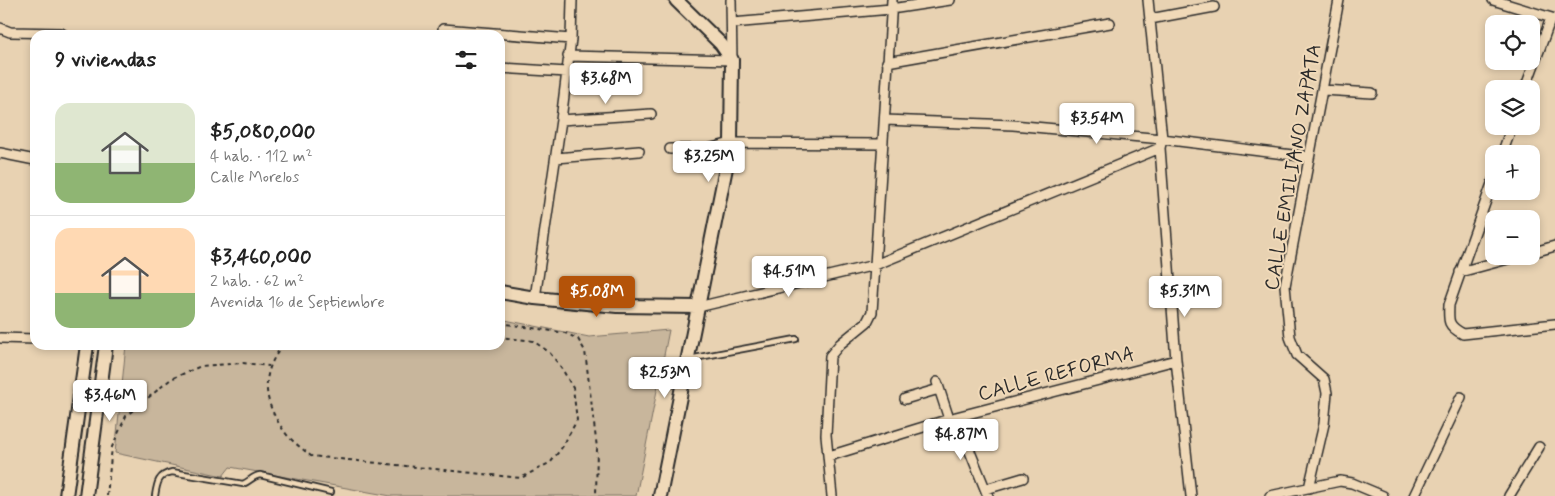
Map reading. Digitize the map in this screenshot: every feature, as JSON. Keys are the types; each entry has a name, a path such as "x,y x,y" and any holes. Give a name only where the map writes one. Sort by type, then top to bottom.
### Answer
{"main road":[{"path":"660,496 731,143 732,60 721,44 676,0"},
{"path":"505,293 535,298 617,306 698,307"},
{"path":"66,496 86,350"},
{"path":"86,496 105,350"}],"street":[{"path":"535,298 567,72 571,39 572,0"},
{"path":"568,56 732,60 731,0"},
{"path":"732,23 891,4 950,0"},
{"path":"1148,0 1162,139 1160,148 1176,360 1192,496"},
{"name":"CALLE EMILIANO ZAPATA","path":"1309,488 1324,424 1328,393 1324,379 1297,355 1290,337 1285,286 1339,0"},
{"path":"1493,0 1553,19 1529,80"},
{"path":"1525,0 1525,10"},
{"path":"832,496 826,435 830,356 840,344 868,322 872,312 891,4"},
{"path":"1150,19 1214,7"},
{"path":"887,62 1110,23"},
{"path":"0,28 10,32 30,32"},
{"path":"443,29 456,30"},
{"path":"505,34 571,39"},
{"path":"505,68 567,72"},
{"path":"1323,90 1372,93"},
{"path":"561,120 652,114"},
{"path":"885,120 1013,125 1162,139 1309,157"},
{"path":"670,149 708,148 731,143 883,144"},
{"path":"698,307 875,265 1160,148"},
{"path":"556,158 639,151"},
{"path":"0,153 30,159"},
{"path":"1486,200 1449,305 1448,320 1453,328 1463,334 1555,324"},
{"path":"1540,250 1555,246"},
{"path":"1460,272 1486,265"},
{"path":"0,338 30,339"},
{"name":"CALLE REFORMA","path":"829,456 953,418 1176,360"},
{"path":"905,400 938,386 987,493 1023,478"},
{"path":"1414,496 1460,397"},
{"path":"1508,496 1539,447"},
{"path":"1270,496 1340,481 1352,483 1382,496"}],"lane":[{"path":"687,360 796,339"},
{"path":"155,496 157,481 164,474 172,472 244,484 254,476 260,475 331,492"}],"path":[{"path":"505,324 565,333 578,339 582,345 587,364 597,448 596,496"},
{"path":"280,350 270,366 266,384 270,408 288,436 311,456 521,478 551,462 563,446 577,420 573,388 549,352 534,340 505,337"},
{"path":"107,496 112,448 126,416 171,379 201,366 243,363 270,366"}],"shaded area":[{"path":"505,320 589,337 669,330 636,496 391,496 230,467 223,476 115,453 125,350 505,350"}]}
